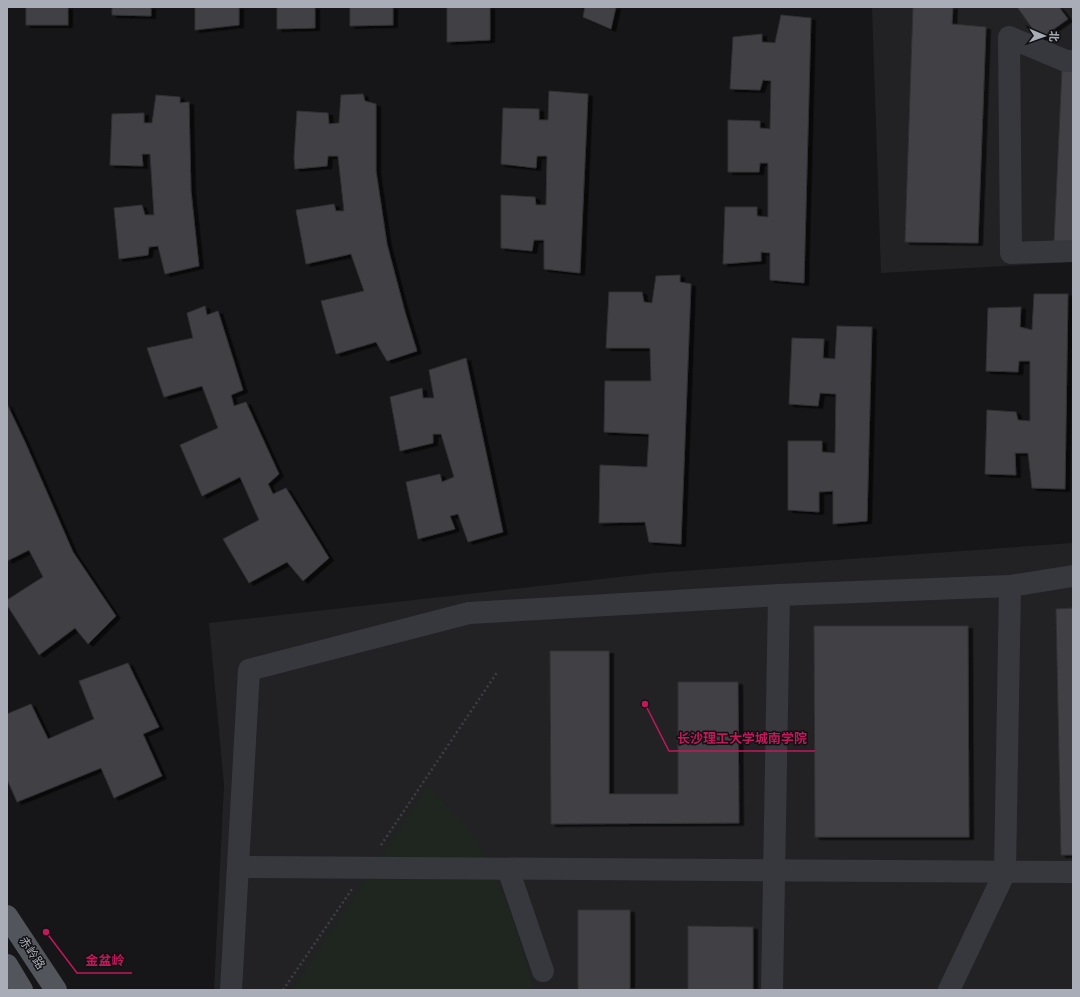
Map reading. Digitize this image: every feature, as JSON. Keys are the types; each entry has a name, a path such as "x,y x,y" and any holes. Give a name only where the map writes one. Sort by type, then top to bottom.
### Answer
{"main road":[{"name":"赤岭路","path":"7,916 56,990"},
{"path":"7,965 22,990"}],"street":[{"path":"1073,61 1066,61 1009,37 1011,253 1073,251"},
{"path":"230,990 249,670 469,613 779,595 1010,586 1073,576"},
{"path":"949,990 1005,872 1010,586"},
{"path":"772,990 779,595"},
{"path":"238,867 1073,872"},
{"path":"508,869 543,971"}],"path":[{"path":"283,990 498,671"}],"shaded area":[{"path":"872,7 1073,7 1073,262 881,273"},
{"path":"1073,543 1073,990 214,990 224,785 209,623 655,573"},
{"path":"428,786 476,839 509,907 533,988 526,990 292,990"}],"building":[{"path":"26,7 68,7 68,25 26,25"},
{"path":"112,7 151,7 151,16 112,15"},
{"path":"195,7 239,7 239,25 195,30"},
{"path":"277,7 315,7 315,28 277,29"},
{"path":"350,7 393,7 393,25 350,26"},
{"path":"447,7 490,7 490,40 447,42"},
{"path":"585,7 616,7 611,29 583,17"},
{"path":"913,7 953,7 952,24 986,27 978,243 905,242"},
{"path":"1017,7 1059,7 1068,19 1040,39"},
{"path":"781,15 811,18 804,283 770,280 770,253 761,252 761,261 723,264 725,207 757,207 757,216 768,217 768,163 760,163 759,172 728,172 728,120 760,121 760,128 770,129 771,81 763,80 760,90 730,89 733,37 762,34 762,42 775,43"},
{"path":"1062,70 1073,71 1073,242 1054,242"},
{"path":"549,91 588,94 580,273 544,269 544,240 534,240 532,251 501,248 501,195 535,197 536,205 546,205 547,156 537,156 536,168 501,164 503,108 539,109 539,120 548,120"},
{"path":"363,94 365,101 376,104 376,171 387,244 417,351 387,361 376,342 336,354 321,301 364,291 351,254 306,264 296,210 334,204 336,211 344,211 338,156 328,156 327,166 295,169 294,158 297,111 328,113 329,124 339,123 341,95"},
{"path":"156,95 180,97 180,103 189,102 191,191 199,266 165,274 158,246 149,247 148,255 119,259 114,208 142,205 145,215 154,215 150,154 142,154 143,166 110,165 112,114 144,113 144,123 152,123"},
{"path":"680,275 680,282 691,284 681,544 649,542 645,522 599,523 600,465 647,467 649,434 604,432 605,381 651,381 650,348 606,348 609,292 642,292 644,302 652,303 656,276"},
{"path":"1034,294 1068,294 1065,489 1032,488 1028,453 1015,453 1016,475 985,474 987,410 1016,412 1018,420 1030,421 1030,361 1019,361 1018,372 986,371 988,308 1021,307 1020,327 1032,330"},
{"path":"205,306 207,315 218,311 243,390 231,395 234,406 246,402 279,474 268,484 273,494 286,488 329,558 303,581 287,562 249,583 223,539 259,520 240,477 202,496 180,445 218,428 202,386 164,397 147,348 193,338 187,313"},
{"path":"837,326 872,327 867,521 833,524 833,491 819,492 819,512 788,510 788,441 822,441 822,452 835,453 836,394 820,393 818,406 789,404 792,338 824,339 823,358 835,359"},
{"path":"466,358 503,532 468,542 458,514 450,516 455,529 418,539 406,482 440,474 442,482 454,477 441,434 433,434 433,443 400,451 390,397 422,388 423,398 434,398 429,370"},
{"path":"7,404 73,552 116,616 88,644 75,628 39,655 7,605 7,600 43,577 29,550 7,561"},
{"path":"1073,608 1073,855 1061,855 1056,609"},
{"path":"814,626 968,626 969,837 815,837"},
{"path":"550,651 609,651 609,794 678,794 678,682 738,682 739,823 551,824"},
{"path":"128,663 159,727 143,734 162,776 114,798 101,768 17,802 7,779 7,714 31,704 48,739 94,719 79,681"},
{"path":"578,910 630,910 630,989 688,989 688,926 753,927 753,990 578,990"}],"place":[{"name":"长沙理工大学城南学院","path":"645,704"},
{"name":"金盆岭","path":"46,932"}]}
